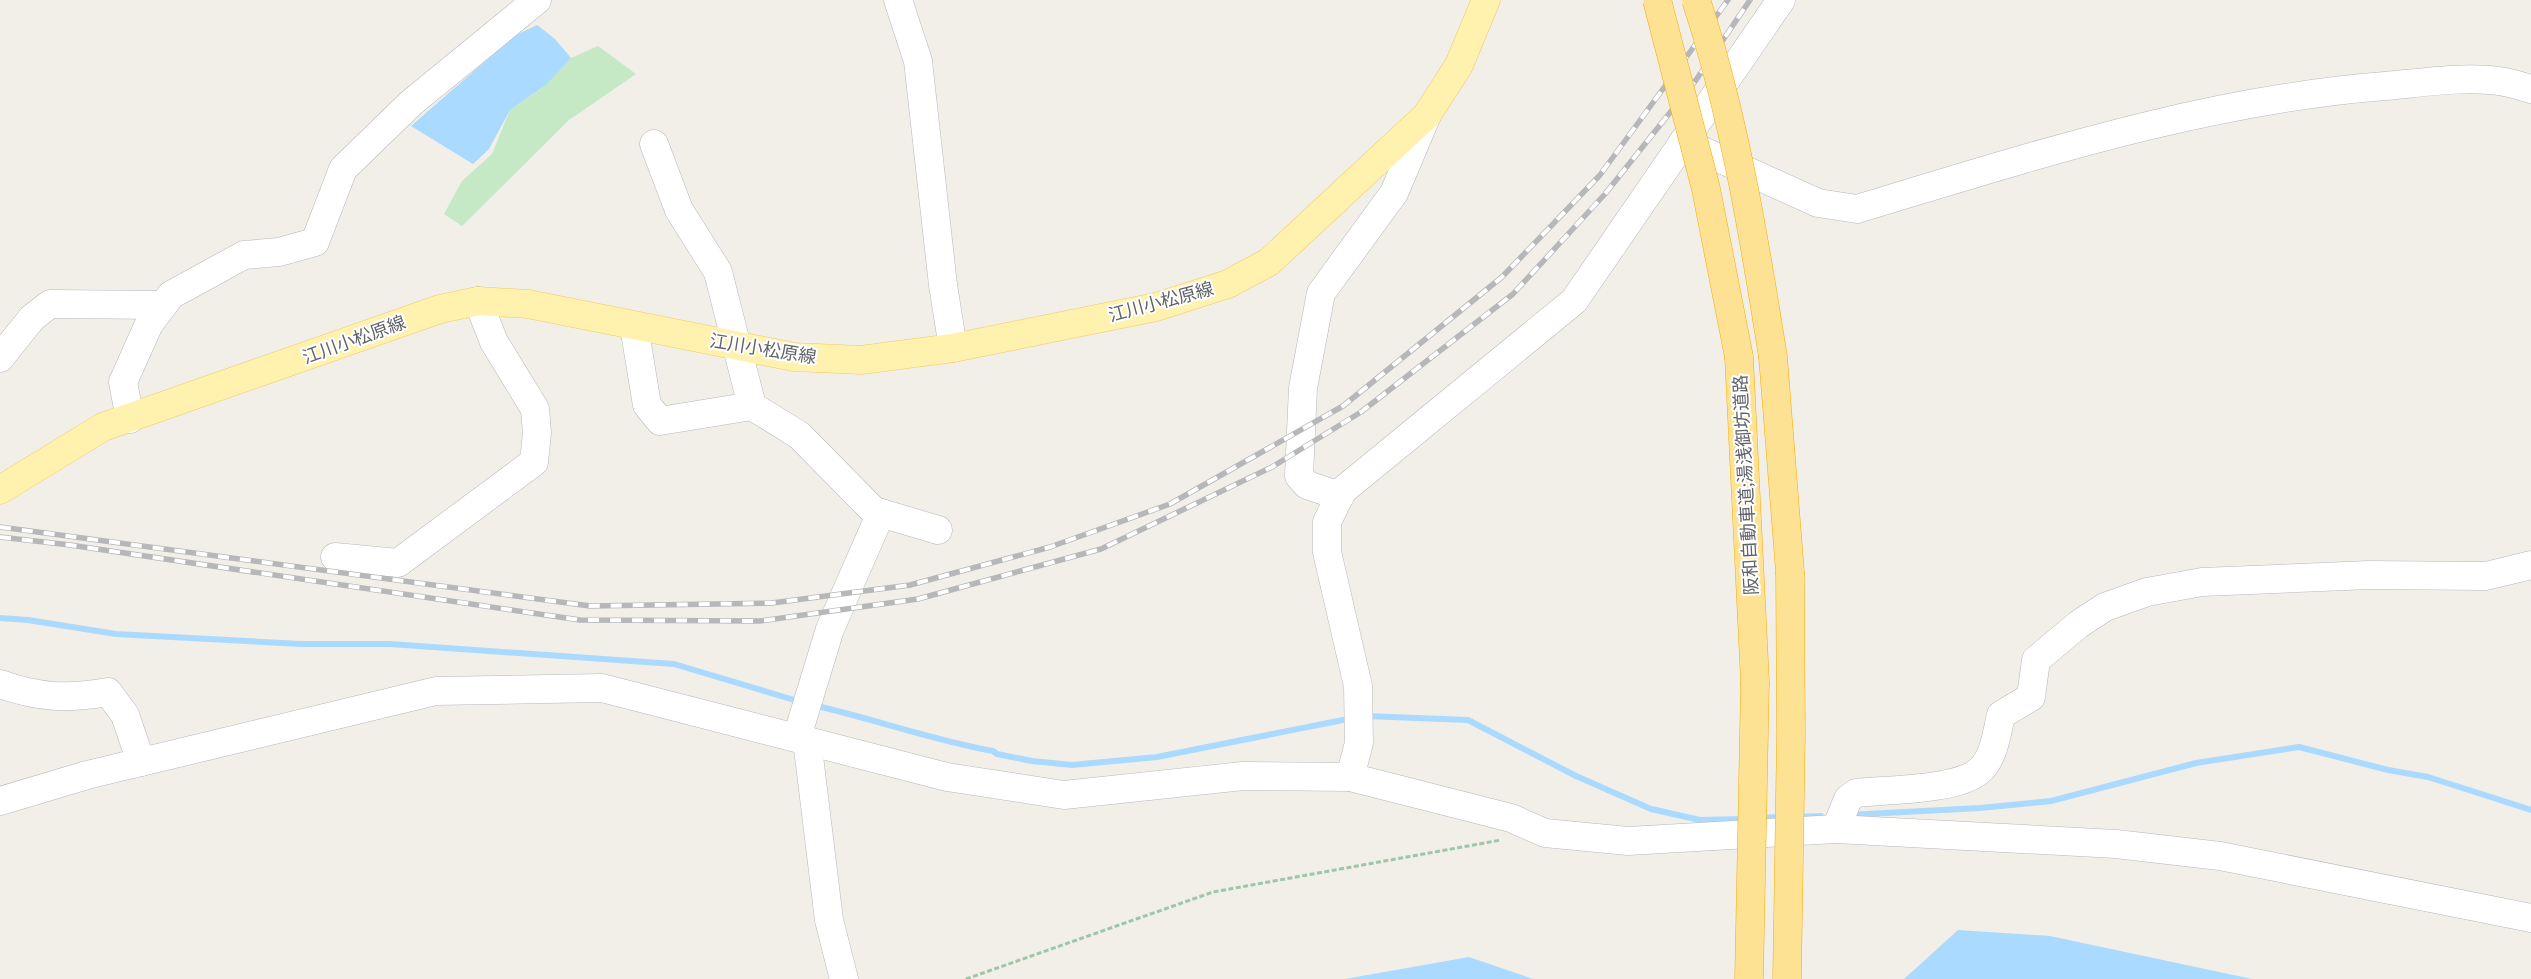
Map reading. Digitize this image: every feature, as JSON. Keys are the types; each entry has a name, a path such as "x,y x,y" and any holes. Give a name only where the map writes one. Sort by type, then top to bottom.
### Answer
{"highway":[{"name":"阪和自動車道;湯浅御坊道路","path":"1657,0 1688,110 1706,189 1739,357 1756,682 1749,979"},
{"name":"阪和自動車道;湯浅御坊道路","path":"1696,0 1730,120 1760,274 1773,357 1790,572 1791,734 1786,979"}],"main road":[{"name":"江川小松原線","path":"0,490 103,427 440,309 478,300 528,304 794,357 861,360 953,348 1156,307 1228,284 1269,262 1427,115 1459,65 1486,0"}],"street":[{"path":"130,419 123,382 149,324 170,295 244,255 279,252 315,242 343,169 411,103 537,0"},
{"path":"898,0 918,61 943,285 953,348"},
{"path":"1350,777 1359,743 1358,686 1327,552 1327,522 1342,491 1574,301 1781,0"},
{"path":"1683,142 1818,203 1857,209 2150,125 2226,107 2321,91 2446,81 2498,81 2531,89"},
{"path":"1340,496 1307,484 1299,476 1303,388 1321,293 1394,193 1427,115"},
{"path":"654,144 679,210 718,272 752,406"},
{"path":"335,556 398,563 534,462 537,433 535,409 494,342 478,300"},
{"path":"0,358 32,318 50,304 163,305"},
{"path":"634,326 647,405 660,421 752,406 799,435 874,511 938,530"},
{"path":"844,979 829,920 802,739 830,629 881,513"},
{"path":"1836,829 1848,799 1856,793 1951,784 1979,771 1991,753 2001,715 2031,697 2036,660 2079,624 2105,607 2147,592 2202,582 2368,575 2486,576 2531,565"},
{"path":"0,684 29,695 78,698 108,692 125,715 141,762"},
{"path":"0,801 87,775 436,691 602,688 947,777 1064,795 1243,776 1350,777 1511,818 1545,833 1628,841 1836,829 2116,844 2220,856 2531,918"}],"path":[{"path":"966,979 1214,892 1506,840"}],"green space":[{"path":"598,46 636,74 569,120 462,226 444,214 462,181 492,154 510,110 541,89 571,58"}],"water":[{"path":"537,25 555,39 571,58 546,85 510,110 489,149 473,164 411,126 514,36"},
{"path":"1958,930 2050,936 2252,979 1904,979"},
{"path":"1469,957 1533,979 1345,979"}],"waterway":[{"path":"0,618 28,620 116,634 300,644 390,644 674,664 801,702"},
{"path":"813,705 993,751 997,754 1032,761 1072,765 1157,757 1353,718"},
{"path":"1366,716 1468,720 1576,776 1651,809 1700,820 1746,819"},
{"path":"1848,815 1980,808 2051,801 2196,763 2299,747 2388,770 2428,777 2531,810"},
{"path":"1796,817 1821,816"},
{"path":"1758,818 1783,817"}],"railway":[{"path":"0,527 590,606 772,603 910,585 1050,547 1170,504 1343,406 1502,277 1600,175 1728,0"},
{"path":"0,537 70,545 580,620 760,621 918,599 1101,549 1272,467 1361,412 1513,294 1605,194 1696,80 1750,0"}]}
